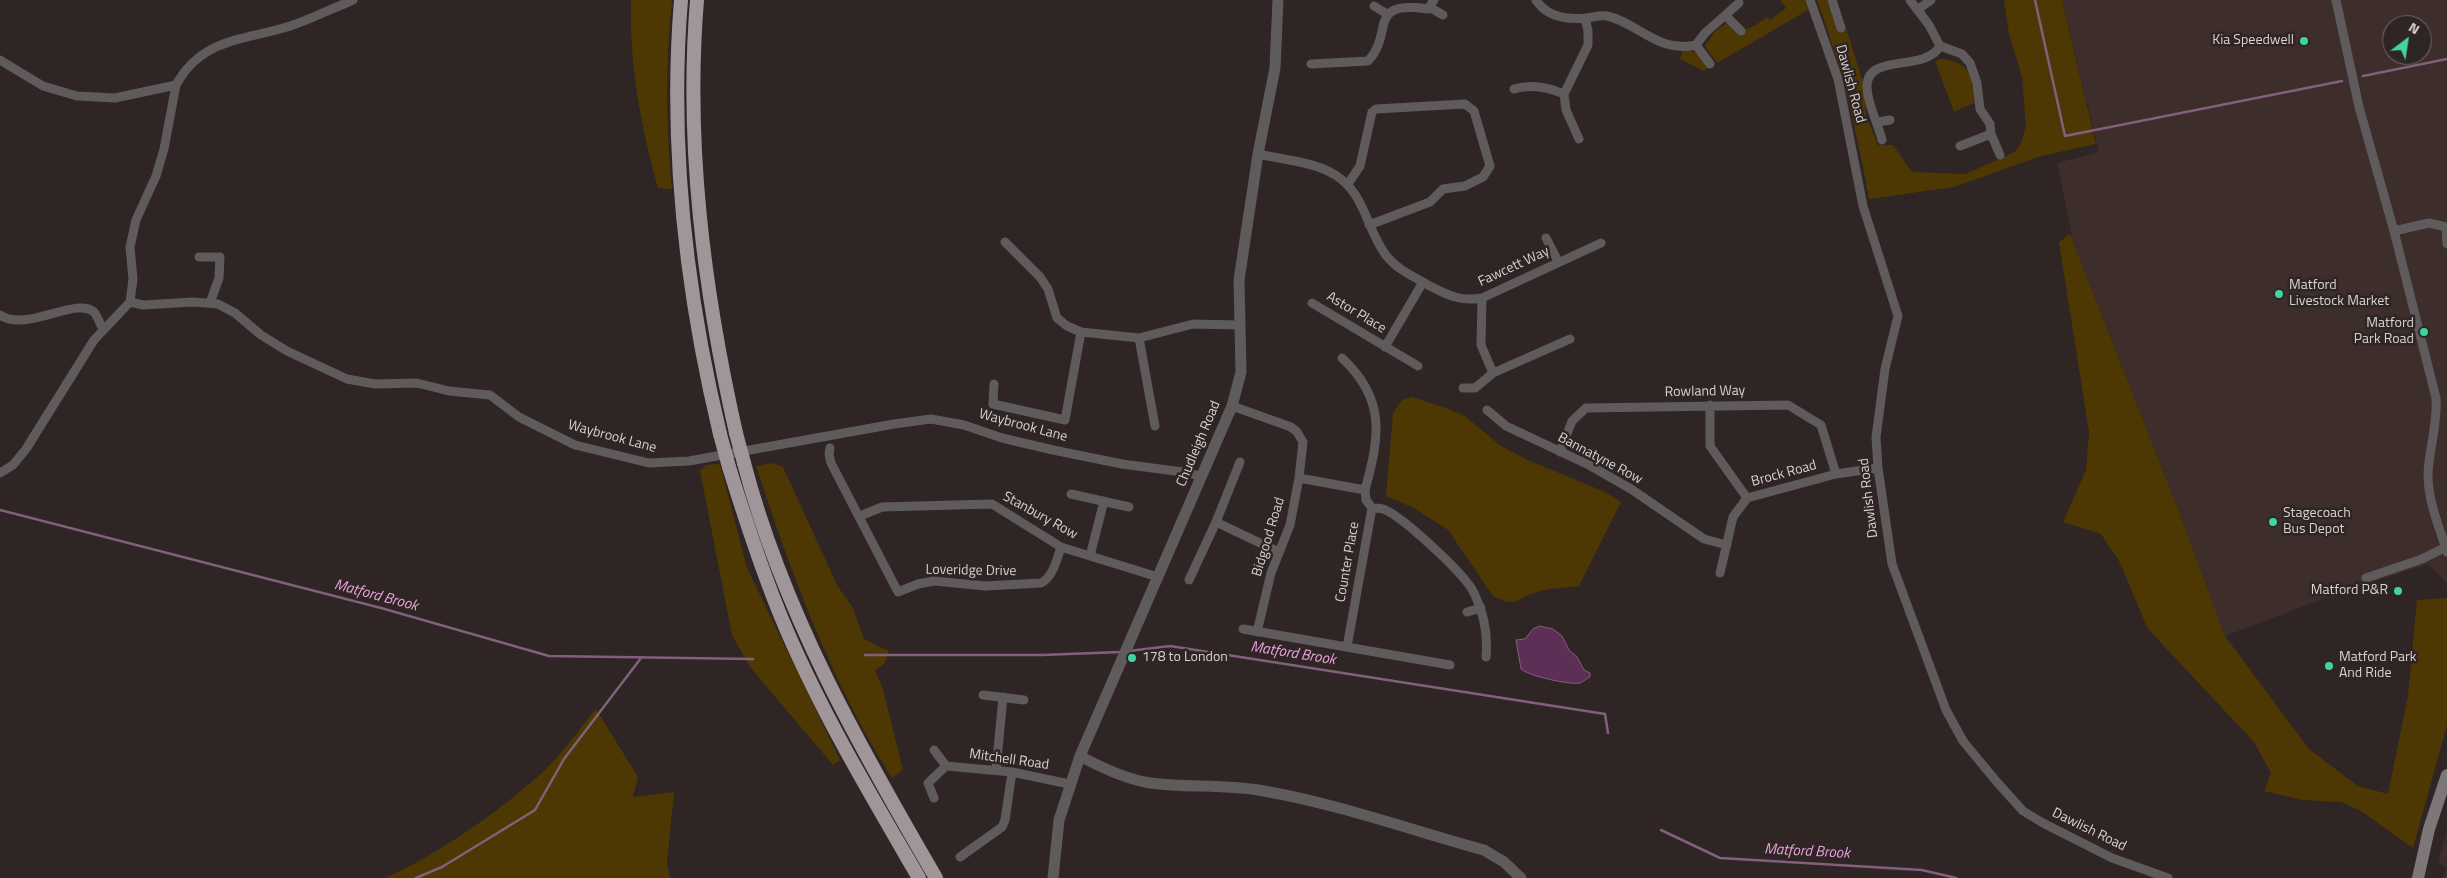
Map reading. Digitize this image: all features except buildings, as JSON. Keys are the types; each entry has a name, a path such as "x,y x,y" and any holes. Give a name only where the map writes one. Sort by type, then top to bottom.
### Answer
{"highway":[{"path":"682,0 678,81 683,223 696,322 720,434 729,467 768,582 806,672 850,758 919,878"},
{"path":"697,0 693,113 696,189 722,371 744,463 778,567 824,674 851,729 936,878"}],"main road":[{"path":"2418,878 2429,829 2447,775"}],"street":[{"path":"0,473 13,464 26,449 103,329 130,302 134,279 130,247 134,229 156,176 164,149 176,85 188,67 213,47 295,24 353,0"},
{"name":"Chudleigh Road","path":"1052,878 1059,820 1069,784 1232,406 1241,372 1238,280 1258,154 1277,53 1278,0"},
{"path":"1536,0 1544,10 1551,14 1585,18 1606,16 1662,43 1696,45"},
{"name":"Dawlish Road","path":"1810,0 1838,79 1863,206 1898,316 1885,369 1876,437 1878,468 1892,564 1946,710 1963,741 2023,810 2043,823 2112,858 2168,878"},
{"path":"1832,0 1841,28"},
{"path":"1910,0 1930,25 1940,46 1962,54 1970,63 1977,82 1979,104 1990,124 1991,134 2000,155"},
{"path":"1917,10 1931,0"},
{"path":"2336,0 2359,106 2394,231 2436,398 2437,414 2429,463 2429,490 2434,514 2447,549 2366,578"},
{"path":"1696,45 1705,33 1726,16 1739,2"},
{"path":"1311,64 1368,61 1375,51 1386,14 1392,10 1432,4 1443,15"},
{"path":"1374,6 1386,14"},
{"path":"1726,16 1741,31"},
{"path":"1579,139 1566,110 1564,94 1588,44 1585,18"},
{"path":"1696,45 1710,64"},
{"path":"1882,140 1867,88 1868,81 1874,71 1890,64 1925,60 1940,46"},
{"path":"0,60 43,86 77,96 115,98 176,85"},
{"path":"1514,89 1522,86 1536,86 1564,94"},
{"path":"1348,184 1360,166 1372,112 1376,109 1465,104 1474,111 1490,166 1483,177 1465,186 1443,189 1430,202 1369,225"},
{"path":"1878,122 1890,120"},
{"path":"1960,146 1991,134"},
{"name":"Fawcett Way","path":"1258,154 1331,172 1348,184 1356,195 1369,225 1385,254 1394,264 1451,297 1482,298 1558,261 1601,243"},
{"path":"2394,231 2429,223 2446,227 2447,244"},
{"path":"1546,238 1558,261"},
{"path":"1005,242 1040,277 1048,289 1057,318 1067,326 1081,332 1139,338 1193,324 1238,325"},
{"path":"199,257 220,257 219,278 210,303"},
{"name":"Astor Place","path":"1385,347 1423,282"},
{"path":"1482,298 1481,345 1493,373"},
{"name":"Waybrook Lane","path":"130,302 143,305 210,303 230,310 262,335 287,351 347,379 375,384 417,383 449,391 490,395 518,417 575,444 649,463 680,463 894,424 931,420 964,425 1002,438 1054,450 1122,464 1190,473 1201,477"},
{"name":"Astor Place","path":"1312,303 1418,366"},
{"path":"0,315 8,320 22,321 66,310 87,309 94,313 103,329"},
{"path":"994,384 992,404 1065,420 1081,332"},
{"path":"1139,338 1155,426"},
{"path":"1463,388 1475,388 1493,373 1570,339"},
{"path":"1299,478 1365,490 1374,449 1375,413 1372,398 1366,385 1342,358"},
{"path":"1710,405 1710,446 1747,498"},
{"name":"Rowland Way","path":"1560,452 1572,421 1586,408 1788,405 1821,425 1836,474"},
{"name":"Bidgood Road","path":"1232,406 1278,420 1298,432 1303,442 1299,478 1290,525 1271,573 1257,632"},
{"name":"Bannatyne Row","path":"1487,410 1506,426 1589,465 1631,489 1704,539 1727,545"},
{"name":"Loveridge Drive","path":"830,448 831,463 898,592 918,584 934,581 985,586 1041,583 1046,581 1055,567 1062,547"},
{"path":"1189,580 1216,522 1240,462"},
{"name":"Brock Road","path":"1720,573 1734,517 1747,498 1836,474 1878,468"},
{"name":"Counter Place","path":"1347,647 1372,508 1366,500 1365,490"},
{"path":"1072,494 1129,507"},
{"path":"1090,556 1104,501"},
{"name":"Stanbury Row","path":"860,516 882,507 992,504 1062,547 1158,577"},
{"path":"1372,508 1382,508 1389,512 1456,568 1473,590 1481,608 1487,640 1486,657"},
{"path":"1216,522 1279,552"},
{"path":"1467,612 1481,608"},
{"path":"1243,629 1450,665"},
{"path":"983,695 1024,700"},
{"path":"996,770 1003,697"},
{"path":"934,750 946,766 928,783 934,798"},
{"path":"1080,756 1119,775 1150,783 1235,787 1296,798 1331,807 1484,850 1504,862 1521,878"},
{"name":"Mitchell Road","path":"946,766 1012,772 1069,784"},
{"path":"960,857 1002,827 1006,820 1012,772"}],"shaded area":[{"path":"631,0 672,0 667,94 672,189 658,188 646,142 634,72"},
{"path":"1780,0 1805,0 1808,10 1717,63 1705,46 1715,31 1728,22 1739,32 1756,25 1767,17 1770,20 1786,8"},
{"path":"1817,0 1827,0 1837,26 1846,28 1863,82 1866,115 1878,145 1893,145 1912,172 1966,174 2015,152 2021,143 2026,126 2022,77 2009,34 2004,0 2062,0 2096,144 2041,156 1954,187 1869,199 1847,98 1834,49"},
{"path":"2062,0 2447,0 2447,583 2428,564 2339,593 2225,636 2179,512 2070,234 2072,235 2057,163 2099,152"},
{"path":"1683,50 1696,52 1710,67 1704,71 1680,59"},
{"path":"1942,59 1952,61 1965,68 1971,78 1976,102 1954,112 1935,61"},
{"path":"2070,234 2179,512 2225,636 2309,749 2358,786 2388,794 2408,696 2417,600 2447,598 2447,725 2413,848 2361,811 2341,802 2303,800 2264,791 2271,773 2254,742 2148,629 2119,561 2101,534 2063,522 2086,470 2089,432 2059,242"},
{"path":"1412,397 1449,409 1466,417 1501,446 1530,461 1605,492 1621,502 1579,586 1536,592 1511,602 1501,600 1493,596 1448,530 1414,508 1386,496 1393,413 1402,400"},
{"path":"772,463 783,467 838,587 852,606 864,639 889,651 885,663 875,670 883,689 903,770 892,778 850,704 831,665 798,586 756,466"},
{"path":"720,464 747,568 840,760 833,765 750,667 732,635 700,471 706,465"},
{"path":"1540,626 1553,629 1562,636 1569,650 1577,657 1584,670 1590,673 1590,677 1580,683 1567,683 1540,677 1521,669 1516,640 1525,639 1533,629"},
{"path":"596,709 638,777 633,797 674,792 667,863 670,878 385,878 447,844 489,816 527,786 551,764"},
{"path":"2447,830 2447,869 2438,862"},
{"path":"2447,869 2447,878 2442,878"}],"waterway":[{"path":"2035,0 2065,136 2342,81"},
{"path":"2363,76 2447,59"},
{"name":"Matford Brook","path":"0,510 381,608 549,656 753,659"},
{"name":"Matford Brook","path":"1129,651 1170,646 1605,714 1608,733"},
{"name":"Matford Brook","path":"865,655 1042,655 1121,652"},
{"path":"416,878 442,867 535,810 564,759 641,658"},
{"name":"Matford Brook","path":"1661,830 1720,858 1922,870 1956,878"}],"place":[{"name":"Kia Speedwell","path":"2304,41"},
{"name":"Matford Livestock Market","path":"2279,294"},
{"name":"Matford Park Road","path":"2424,332"},
{"name":"Stagecoach Bus Depot","path":"2273,522"},
{"name":"Matford P&R","path":"2398,591"},
{"name":"178 to London","path":"1132,658"},
{"name":"Matford Park And Ride","path":"2329,666"}]}
